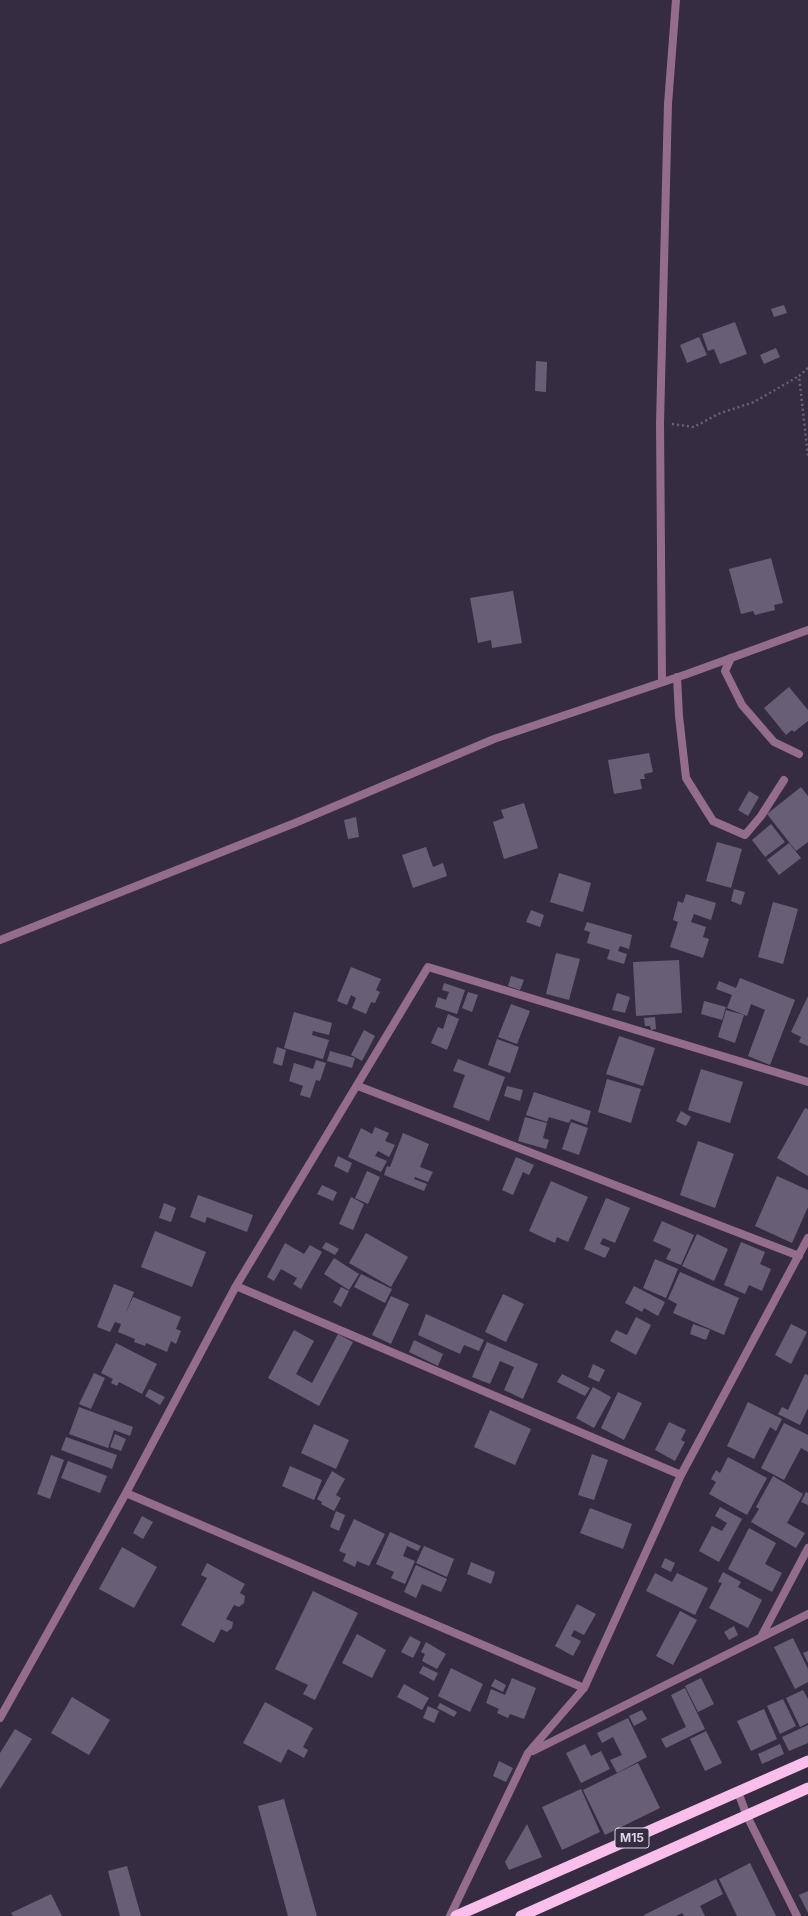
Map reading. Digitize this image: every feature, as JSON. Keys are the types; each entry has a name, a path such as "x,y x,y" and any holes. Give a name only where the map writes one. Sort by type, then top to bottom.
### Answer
{"highway":[{"name":"M15","path":"456,1916 808,1761"},
{"name":"M15","path":"521,1916 808,1788"}],"street":[{"path":"662,682 660,423 668,104 676,0"},
{"path":"0,940 295,823 494,739 677,677 808,630"},
{"path":"731,658 724,671 742,704 774,742 799,754"},
{"path":"677,677 679,716 686,778 713,821 745,834 760,816 784,780"},
{"path":"0,1718 126,1493 236,1286 358,1086 428,967 808,1082"},
{"path":"358,1086 799,1256"},
{"path":"450,1916 528,1753 584,1688 681,1475 808,1238"},
{"path":"236,1286 681,1475"},
{"path":"126,1493 584,1688"},
{"path":"760,1637 808,1548"},
{"path":"528,1753 808,1614"},
{"path":"738,1792 747,1816 797,1916"}],"path":[{"path":"660,423 694,427 718,414 754,402 800,376 808,368"},
{"path":"800,376 808,456"},
{"path":"805,419 808,416"}],"building":[{"path":"784,305 787,313 774,317 771,309"},
{"path":"735,322 747,354 720,364 714,349 708,351 702,334"},
{"path":"699,337 707,355 687,363 680,345"},
{"path":"776,348 780,357 764,364 760,355"},
{"path":"536,361 547,362 546,392 535,391"},
{"path":"771,558 783,603 774,605 775,610 755,615 753,611 741,614 729,569"},
{"path":"513,591 522,643 492,648 491,640 478,643 470,598"},
{"path":"789,687 808,710 808,721 794,732 792,730 786,735 764,708"},
{"path":"649,753 653,772 644,774 645,779 640,779 642,789 614,794 608,760"},
{"path":"801,787 808,796 808,842 796,851 767,814"},
{"path":"749,791 759,797 748,816 738,810"},
{"path":"524,803 538,848 504,859 493,822 504,818 501,810"},
{"path":"356,817 359,837 348,839 344,820"},
{"path":"771,824 785,842 765,857 752,840"},
{"path":"717,842 742,849 731,888 706,881"},
{"path":"789,843 801,858 779,875 767,860"},
{"path":"426,847 433,867 443,863 447,876 413,888 402,855"},
{"path":"559,873 591,883 583,912 550,902"},
{"path":"734,889 745,892 741,905 731,901"},
{"path":"686,894 716,903 711,920 694,914 691,922 706,927 703,937 709,939 703,958 670,947 678,922 673,920 678,901 683,903"},
{"path":"773,902 798,909 783,964 758,957"},
{"path":"531,910 544,915 540,927 526,922"},
{"path":"587,922 632,935 629,949 620,946 618,951 627,954 624,964 607,959 610,950 587,943 590,932 584,930"},
{"path":"556,953 580,959 569,1000 546,994"},
{"path":"679,960 682,1013 636,1016 633,962"},
{"path":"351,967 381,979 376,990 380,992 375,1003 371,1002 366,1014 352,1008 356,998 351,995 347,1005 337,1001"},
{"path":"511,976 524,980 520,990 508,986"},
{"path":"740,978 795,1000 770,1065 748,1056 765,1010 751,1004 747,1016 727,1008 732,995 716,989 719,981 736,988"},
{"path":"444,983 465,990 457,1014 435,1007 438,997 446,1000 449,992 442,990"},
{"path":"468,992 478,995 472,1012 462,1008"},
{"path":"617,993 630,997 625,1013 612,1010"},
{"path":"808,996 808,1046 799,1042 801,1037 791,1032"},
{"path":"704,1001 726,1007 722,1020 701,1014"},
{"path":"511,1004 530,1011 517,1044 498,1037"},
{"path":"726,1010 744,1015 735,1043 718,1037"},
{"path":"294,1012 332,1023 329,1035 313,1031 312,1035 329,1040 323,1059 284,1048"},
{"path":"448,1014 459,1019 447,1050 431,1043 438,1027 443,1029"},
{"path":"655,1017 656,1029 651,1030 650,1026 645,1026 644,1018"},
{"path":"364,1030 375,1036 362,1061 351,1055"},
{"path":"619,1036 655,1048 643,1086 606,1074"},
{"path":"497,1039 519,1047 510,1073 488,1065"},
{"path":"277,1047 286,1050 282,1066 273,1063"},
{"path":"330,1051 355,1058 352,1068 327,1061"},
{"path":"458,1059 505,1077 489,1121 453,1107 465,1075 453,1071"},
{"path":"316,1060 326,1063 320,1081 316,1080 310,1098 300,1095 303,1086 289,1081 294,1063 313,1069"},
{"path":"701,1069 743,1082 730,1123 688,1110"},
{"path":"607,1079 641,1089 631,1123 598,1112"},
{"path":"507,1086 523,1090 520,1101 504,1096"},
{"path":"534,1092 591,1111 587,1125 571,1119 569,1123 549,1117 547,1122 526,1115"},
{"path":"805,1108 808,1109 808,1176 777,1158"},
{"path":"681,1111 691,1117 686,1126 676,1121"},
{"path":"525,1117 547,1123 543,1138 549,1140 546,1149 518,1141"},
{"path":"571,1122 588,1128 579,1155 562,1149"},
{"path":"375,1127 389,1133 385,1141 395,1145 389,1157 378,1151 375,1156 387,1161 381,1172 348,1157 361,1128 372,1134"},
{"path":"403,1133 429,1144 420,1167 433,1172 428,1182 415,1177 414,1179 427,1184 424,1191 384,1175 387,1166 390,1167"},
{"path":"698,1141 734,1154 715,1208 680,1195"},
{"path":"338,1156 352,1163 348,1173 334,1166"},
{"path":"516,1157 534,1165 529,1175 523,1172 513,1195 502,1190"},
{"path":"367,1171 380,1177 368,1204 355,1198"},
{"path":"777,1176 808,1190 808,1207 792,1243 755,1226"},
{"path":"551,1181 588,1197 568,1242 557,1237 555,1243 529,1231"},
{"path":"322,1185 337,1192 333,1201 317,1194"},
{"path":"198,1195 253,1215 247,1232 207,1217 205,1223 190,1217"},
{"path":"351,1197 364,1204 353,1230 339,1224"},
{"path":"606,1198 630,1208 615,1243 603,1238 600,1244 610,1248 605,1258 584,1249"},
{"path":"164,1203 176,1208 171,1222 159,1218"},
{"path":"662,1221 694,1235 681,1265 666,1259 671,1249 653,1241"},
{"path":"155,1231 206,1252 192,1287 141,1267"},
{"path":"366,1233 408,1257 391,1287 349,1263"},
{"path":"697,1234 728,1249 714,1281 682,1266"},
{"path":"326,1242 339,1249 335,1255 322,1248"},
{"path":"741,1242 765,1252 760,1264 771,1269 762,1291 749,1285 745,1294 724,1285"},
{"path":"285,1243 304,1254 310,1245 322,1252 301,1289 293,1284 297,1278 281,1269 274,1281 267,1277"},
{"path":"334,1258 359,1274 349,1290 324,1274"},
{"path":"655,1259 678,1269 666,1298 643,1288"},
{"path":"680,1272 739,1298 724,1335 673,1313 677,1304 668,1299"},
{"path":"361,1274 392,1289 385,1303 354,1287"},
{"path":"114,1284 134,1292 125,1315 133,1297 181,1317 176,1329 181,1331 176,1344 171,1341 167,1352 146,1343 145,1346 134,1342 135,1339 118,1332 121,1324 115,1322 110,1332 97,1327"},
{"path":"634,1286 665,1302 658,1316 644,1308 642,1312 625,1303"},
{"path":"341,1287 349,1291 341,1307 333,1302"},
{"path":"503,1294 524,1304 506,1342 485,1332"},
{"path":"391,1296 409,1304 391,1344 372,1335"},
{"path":"426,1314 484,1340 479,1351 464,1345 460,1354 418,1335"},
{"path":"636,1317 651,1325 636,1355 610,1341 616,1330 627,1335"},
{"path":"693,1324 710,1330 706,1340 690,1334"},
{"path":"791,1324 807,1332 791,1364 775,1355"},
{"path":"294,1330 314,1341 296,1374 312,1383 338,1334 353,1342 319,1406 268,1378"},
{"path":"414,1340 443,1354 438,1366 409,1352"},
{"path":"487,1342 538,1364 523,1399 504,1390 514,1367 500,1361 490,1384 472,1377"},
{"path":"116,1343 157,1364 142,1394 119,1382 117,1386 111,1383 113,1379 101,1373"},
{"path":"593,1364 605,1370 599,1382 588,1377"},
{"path":"94,1373 105,1378 91,1409 79,1404"},
{"path":"562,1374 590,1388 585,1396 557,1382"},
{"path":"805,1374 808,1375 808,1408 800,1425 778,1414 782,1407 788,1410"},
{"path":"593,1387 611,1397 594,1428 576,1418"},
{"path":"149,1389 165,1397 160,1405 145,1396"},
{"path":"618,1392 642,1403 624,1440 601,1428"},
{"path":"748,1402 782,1419 776,1431 770,1427 754,1459 727,1446"},
{"path":"79,1407 133,1427 130,1436 114,1430 108,1448 69,1434"},
{"path":"490,1410 531,1429 515,1465 474,1447"},
{"path":"669,1422 686,1430 681,1440 685,1442 675,1461 655,1450"},
{"path":"784,1423 808,1435 808,1452 801,1448 784,1480 761,1468"},
{"path":"314,1424 349,1440 336,1469 301,1453"},
{"path":"115,1434 126,1439 121,1451 110,1447"},
{"path":"66,1437 117,1455 112,1469 61,1450"},
{"path":"592,1454 608,1460 594,1500 578,1495"},
{"path":"51,1455 64,1460 50,1499 37,1494"},
{"path":"728,1457 767,1478 747,1515 709,1494 716,1482 711,1479 716,1470 720,1473"},
{"path":"68,1461 107,1476 100,1493 61,1478"},
{"path":"290,1466 322,1480 314,1500 282,1486"},
{"path":"332,1471 345,1479 336,1495 341,1498 334,1511 321,1504 322,1502 317,1499"},
{"path":"773,1476 803,1494 787,1523 805,1533 796,1548 751,1522 759,1509 756,1507"},
{"path":"806,1492 808,1493 808,1505 801,1502"},
{"path":"720,1507 742,1519 719,1562 699,1551 712,1526 722,1531 727,1523 715,1516"},
{"path":"590,1508 632,1524 623,1549 580,1533"},
{"path":"336,1511 345,1515 339,1531 330,1527"},
{"path":"142,1516 153,1522 143,1539 133,1533"},
{"path":"354,1519 385,1534 369,1566 357,1561 355,1567 343,1561 346,1554 339,1551"},
{"path":"749,1528 776,1543 765,1564 782,1573 772,1592 728,1569"},
{"path":"390,1532 421,1546 418,1551 407,1546 403,1556 415,1561 405,1584 391,1578 394,1572 376,1564"},
{"path":"424,1546 454,1559 447,1577 416,1563"},
{"path":"122,1547 157,1567 134,1608 99,1589"},
{"path":"665,1558 675,1563 671,1572 661,1567"},
{"path":"471,1562 495,1572 491,1584 467,1574"},
{"path":"207,1563 245,1584 240,1593 245,1596 244,1603 239,1607 234,1605 226,1619 233,1622 232,1628 227,1632 221,1629 214,1643 181,1625 207,1578 201,1575"},
{"path":"416,1565 447,1579 441,1592 422,1584 416,1598 404,1592"},
{"path":"723,1572 741,1582 738,1587 762,1600 748,1628 709,1608 722,1583 718,1582"},
{"path":"655,1573 672,1582 677,1573 708,1588 695,1615 646,1591"},
{"path":"313,1591 358,1613 315,1700 303,1694 308,1685 275,1669"},
{"path":"577,1604 596,1614 584,1635 574,1630 571,1636 581,1641 573,1656 555,1646"},
{"path":"680,1611 697,1620 673,1665 656,1656"},
{"path":"734,1626 738,1635 729,1640 724,1632"},
{"path":"357,1634 386,1650 372,1678 342,1663"},
{"path":"410,1636 421,1642 413,1658 401,1652"},
{"path":"793,1638 808,1669 808,1682 795,1689 774,1647"},
{"path":"426,1642 446,1654 437,1669 422,1661 425,1654 421,1652"},
{"path":"808,1651 808,1663 803,1653"},
{"path":"423,1666 438,1673 434,1681 419,1673"},
{"path":"451,1668 483,1684 470,1712 438,1696"},
{"path":"512,1678 536,1688 524,1719 510,1714 508,1718 497,1713 499,1709 486,1703 491,1689 505,1695"},
{"path":"701,1678 714,1704 698,1712 685,1686"},
{"path":"495,1679 506,1685 503,1692 491,1686"},
{"path":"404,1684 429,1698 422,1710 397,1697"},
{"path":"685,1688 705,1729 666,1748 661,1739 686,1727 671,1695"},
{"path":"803,1690 808,1699 808,1723 800,1727 786,1698"},
{"path":"72,1697 110,1720 89,1755 51,1733"},
{"path":"783,1699 796,1726 780,1734 767,1706"},
{"path":"265,1702 313,1728 303,1747 308,1750 304,1758 288,1749 281,1763 243,1743"},
{"path":"440,1703 457,1712 454,1717 437,1708"},
{"path":"428,1706 439,1711 434,1723 423,1718"},
{"path":"764,1709 777,1739 751,1751 737,1721"},
{"path":"642,1710 647,1719 634,1726 629,1716"},
{"path":"628,1718 647,1757 617,1773 610,1760 622,1755 613,1737 602,1743 597,1733"},
{"path":"808,1725 808,1743 789,1751 782,1737"},
{"path":"15,1729 32,1739 0,1789 0,1753"},
{"path":"706,1731 722,1763 705,1771 690,1739"},
{"path":"585,1744 591,1756 601,1751 610,1769 581,1783 566,1753"},
{"path":"780,1744 784,1754 762,1764 758,1754"},
{"path":"499,1761 513,1768 506,1782 493,1776"},
{"path":"638,1763 660,1808 605,1835 583,1790"},
{"path":"581,1789 600,1832 562,1850 542,1807"},
{"path":"284,1799 317,1916 288,1916 258,1806"},
{"path":"527,1824 542,1857 509,1870 505,1862"},
{"path":"750,1863 776,1916 737,1916 719,1879"},
{"path":"127,1866 141,1916 120,1916 108,1871"},
{"path":"716,1879 723,1894 700,1906 705,1916 684,1916 682,1913 676,1916 644,1916 644,1915"},
{"path":"808,1891 808,1913 799,1895"},
{"path":"51,1894 62,1916 13,1916 11,1913"}]}
